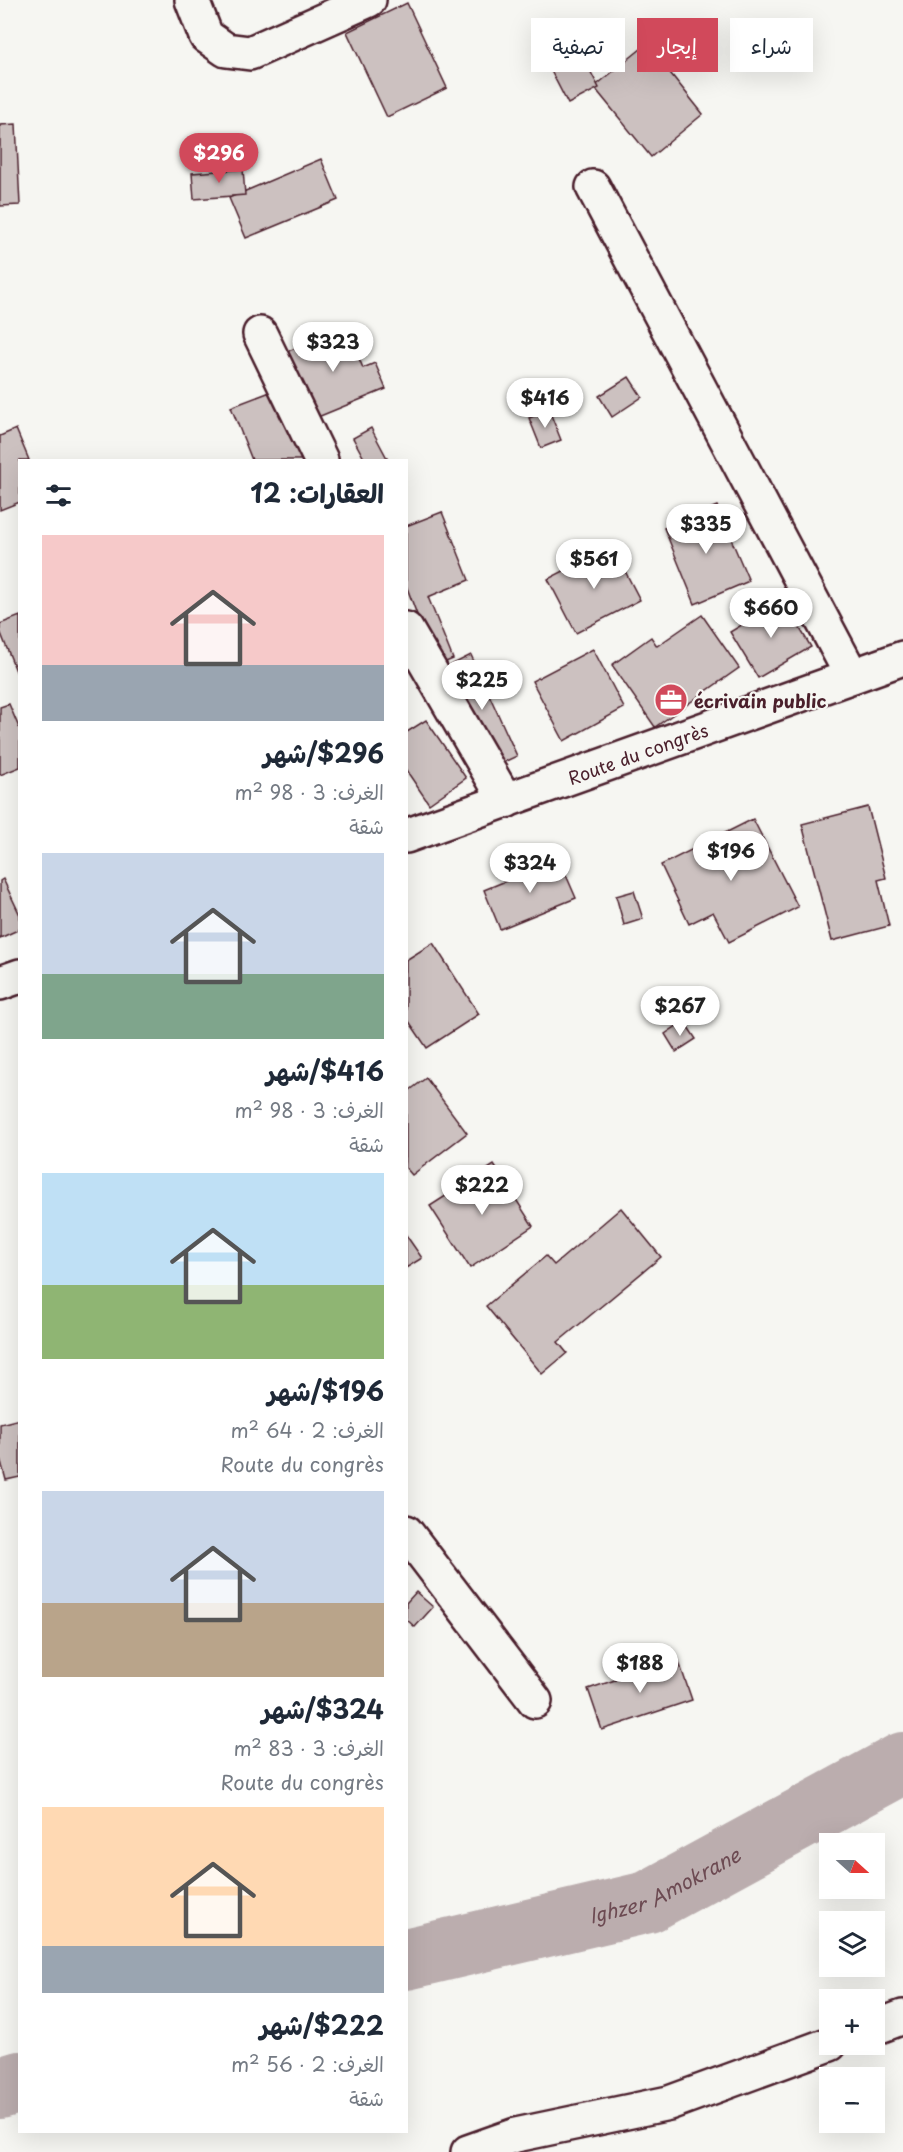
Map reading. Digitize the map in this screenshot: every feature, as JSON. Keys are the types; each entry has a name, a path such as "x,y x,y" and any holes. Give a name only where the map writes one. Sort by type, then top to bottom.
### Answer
{"street":[{"path":"192,0 206,36 226,50 250,53 369,0"},
{"path":"593,187 852,676"},
{"path":"260,334 321,459"},
{"path":"408,632 506,801"},
{"name":"Route du congrès","path":"408,835 903,658"},
{"path":"0,983 18,977"},
{"path":"408,1535 535,1701"},
{"path":"885,2024 903,2017"},
{"path":"468,2152 516,2135 669,2103 819,2048"}],"building":[{"path":"407,3 447,88 387,117 347,32"},
{"path":"637,52 637,72 669,72 703,114 651,157 594,87 612,72 625,72 625,62"},
{"path":"552,72 591,72 599,88 568,104"},
{"path":"16,124 20,205 0,206 0,125"},
{"path":"321,159 338,200 246,238 229,198"},
{"path":"243,169 245,195 194,199 192,173"},
{"path":"346,327 363,368 375,363 386,389 313,419 286,352"},
{"path":"629,377 642,397 612,417 599,396"},
{"path":"278,389 305,459 252,459 231,407"},
{"path":"549,410 561,440 541,448 529,418"},
{"path":"371,428 387,459 364,459 353,438"},
{"path":"16,429 29,459 18,459 18,503 0,510 0,436"},
{"path":"717,506 749,581 695,604 664,528"},
{"path":"442,512 469,580 428,597 453,659 436,666 408,590 408,525"},
{"path":"612,546 640,600 576,633 548,579"},
{"path":"783,600 811,647 758,678 730,632"},
{"path":"702,615 739,668 655,727 612,665 651,637 657,646"},
{"path":"18,617 18,676 0,631 0,624"},
{"path":"593,649 624,708 564,741 532,681"},
{"path":"471,655 517,756 493,767 447,667"},
{"path":"9,704 18,725 18,768 0,775 0,707"},
{"path":"426,720 466,778 429,804 408,773 408,731"},
{"path":"868,807 886,878 878,880 889,926 832,941 802,824"},
{"path":"753,819 798,907 729,942 713,912 689,924 661,865"},
{"path":"559,859 576,898 500,929 484,890"},
{"path":"3,879 18,911 18,930 0,938 0,881"},
{"path":"634,891 643,919 624,925 616,896"},
{"path":"433,943 479,1014 427,1048 408,1020 408,959"},
{"path":"684,1021 696,1039 676,1052 665,1034"},
{"path":"426,1078 467,1133 412,1175 408,1170 408,1092"},
{"path":"494,1165 533,1226 470,1268 430,1206"},
{"path":"621,1208 661,1257 558,1342 567,1353 542,1374 486,1306 546,1256 554,1265"},
{"path":"408,1238 422,1258 408,1267"},
{"path":"18,1420 18,1477 6,1480 0,1458 0,1424"},
{"path":"416,1592 433,1607 415,1627 408,1621 408,1601"},
{"path":"678,1659 692,1700 602,1730 588,1689"}],"waterway":[{"name":"Ighzer Amokrane","path":"408,1959 648,1902 903,1763"},
{"name":"Ighzer Amokrane","path":"0,2088 18,2083"}],"place":[{"name":"écrivain public","path":"671,700"}]}
